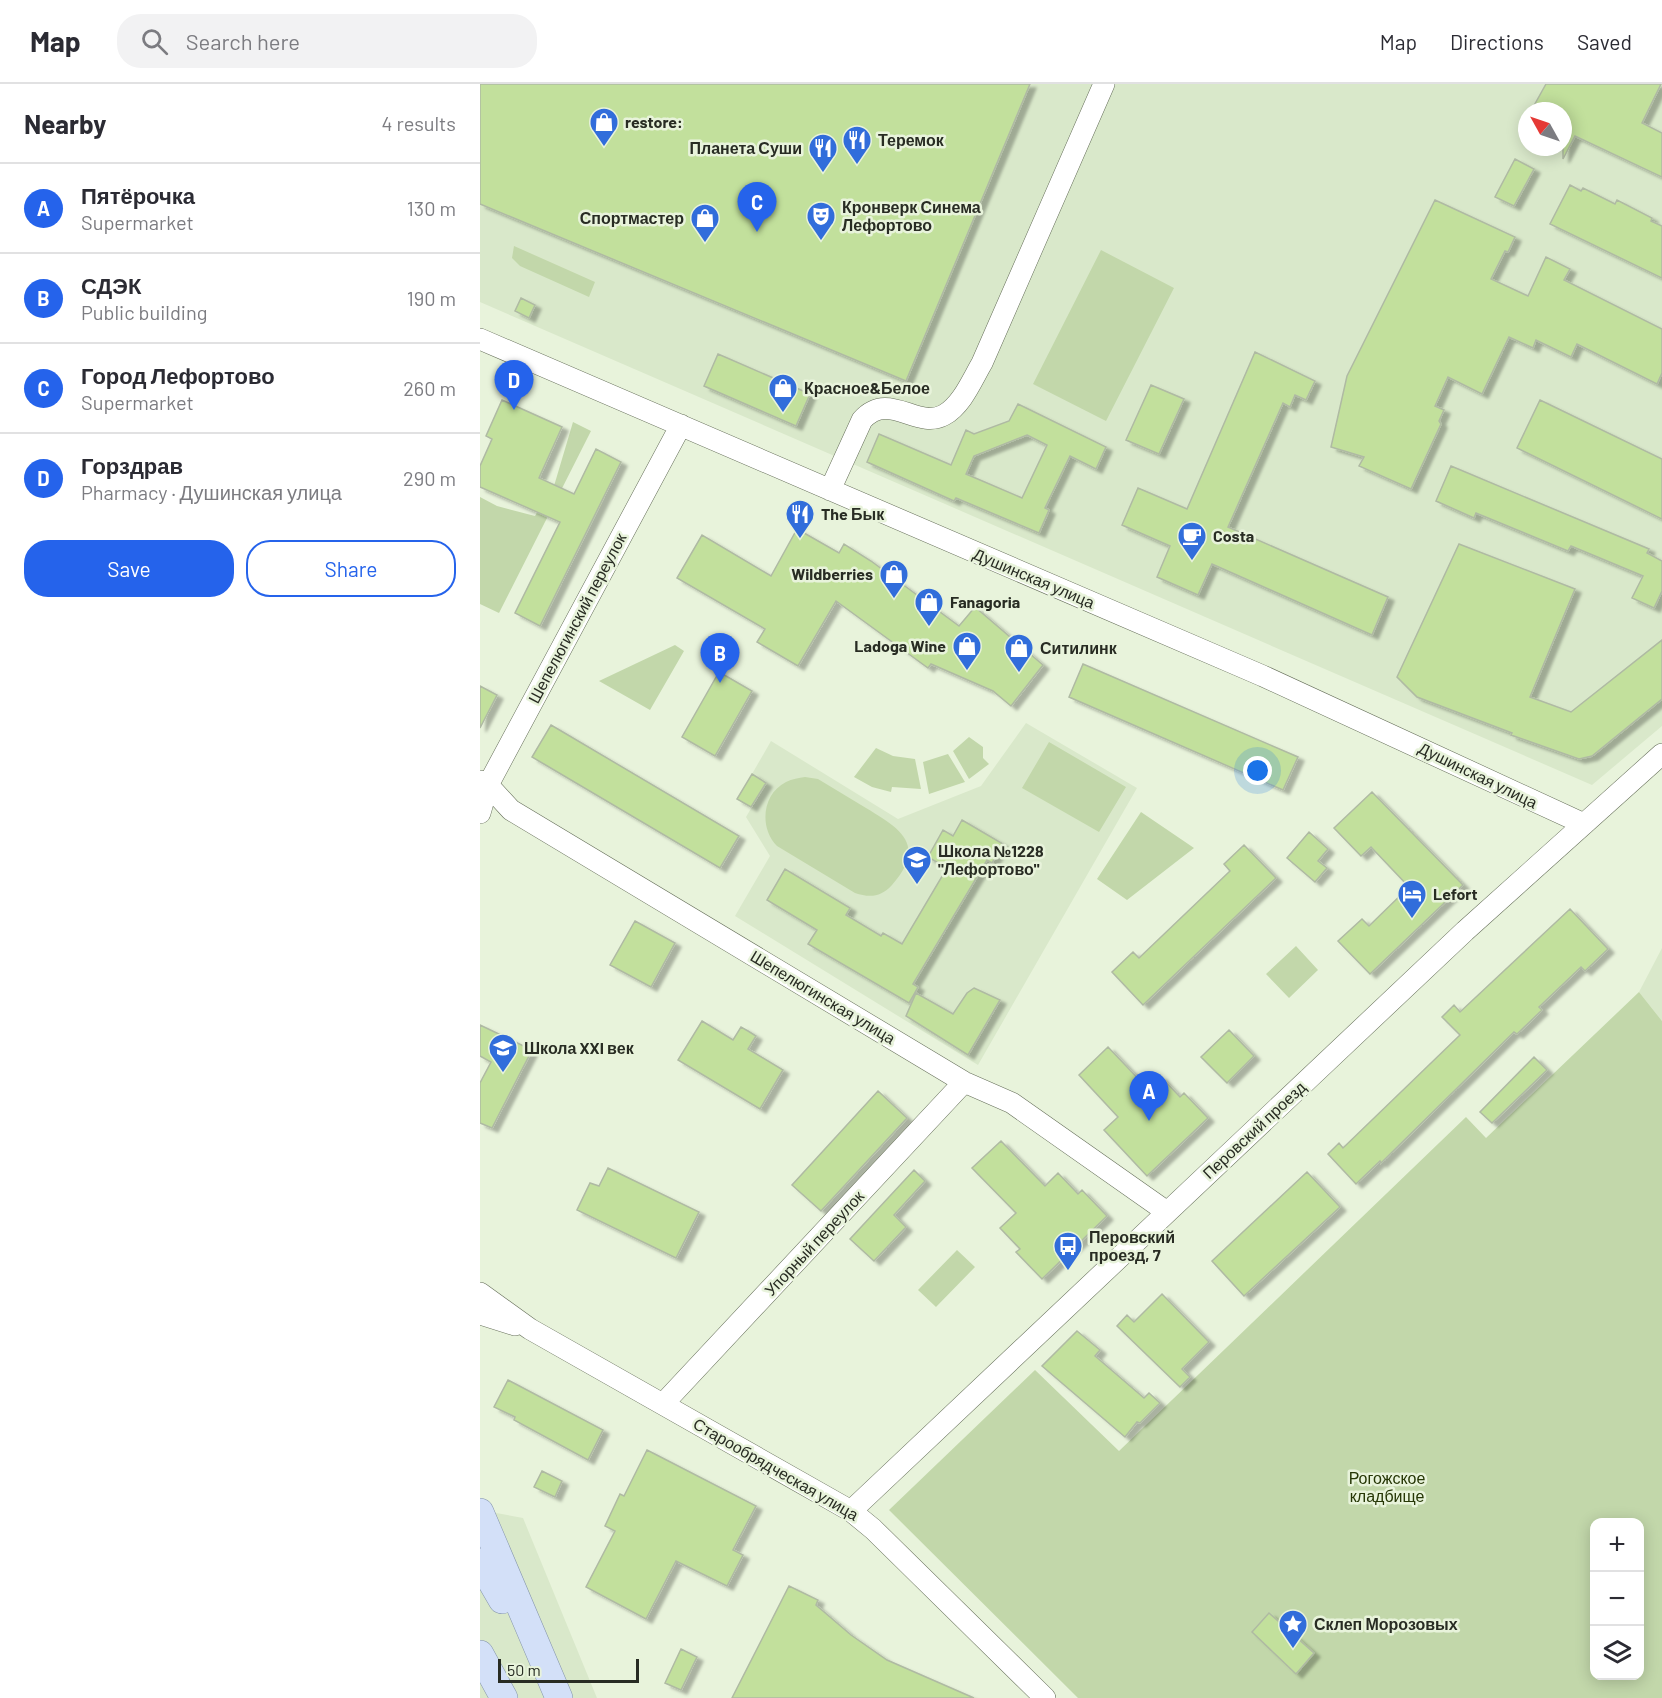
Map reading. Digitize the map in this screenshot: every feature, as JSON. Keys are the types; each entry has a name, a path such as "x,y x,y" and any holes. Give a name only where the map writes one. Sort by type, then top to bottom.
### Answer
{"main road":[{"path":"480,1512 558,1698"},
{"path":"480,1562 558,1698"},
{"path":"480,1654 504,1698"},
{"path":"480,1670 499,1698"}],"street":[{"path":"830,490 862,420 870,411 885,407 928,418 944,415 961,399 982,363 1104,84"},
{"name":"Душинская улица","path":"480,339 1304,694 1584,824"},
{"name":"Шепелюгинский переулок","path":"480,813 484,783 681,425"},
{"name":"Перовский проезд","path":"851,1511 1465,931 1662,754"},
{"name":"Шепелюгинская улица","path":"484,783 511,810 964,1082 1012,1104 1167,1212"},
{"name":"Упорный переулок","path":"663,1404 964,1082"},
{"name":"Старообрядческая улица","path":"480,1293 530,1329 851,1511 873,1528 1045,1698"},
{"name":"Старообрядческая улица","path":"480,1314 530,1329"}],"shaded area":[{"path":"480,84 1662,84 1662,726 1592,785 480,302"},
{"name":"Школа №1228 \"Лефортово\"","path":"1026,723 1137,788 978,1065 735,916 770,856 746,817 766,783 752,774 771,741 898,819 981,786"},
{"path":"1662,948 1662,1021 1639,992"},
{"path":"480,1510 523,1518 597,1698 480,1698"}],"green space":[{"path":"514,246 595,282 589,297 520,266 512,258"},
{"path":"1101,250 1174,288 1106,421 1033,384"},
{"path":"573,422 591,431 499,613 480,604 480,497 497,506 535,516 554,486"},
{"path":"675,645 684,651 650,710 599,681"},
{"path":"969,737 983,747 983,758 989,764 969,779 953,751"},
{"path":"1049,742 1126,787 1099,832 1022,788"},
{"path":"876,748 893,756 915,759 921,789 892,787 891,792 872,787 854,777"},
{"path":"948,754 965,782 929,794 923,762"},
{"path":"805,777 818,779 879,816 890,823 905,839 908,859 892,885 884,892 870,896 855,893 777,846 771,839 767,830 766,812 772,795 786,782"},
{"path":"1141,812 1194,848 1127,900 1097,879"},
{"path":"1296,946 1318,970 1289,998 1266,974"},
{"name":"Рогожское кладбище","path":"1639,992 1662,1021 1662,1698 1078,1698 889,1510 1035,1370 1119,1451 1466,1117 1486,1138"},
{"path":"957,1250 975,1267 936,1307 918,1290"}],"building":[{"path":"480,84 1030,84 906,381 480,204"},
{"path":"1546,84 1661,84 1642,123 1662,133 1662,177 1575,136 1572,142 1572,102 1536,102"},
{"path":"1515,159 1534,169 1514,206 1495,197"},
{"path":"1570,185 1581,191 1583,188 1615,204 1617,200 1652,218 1651,221 1662,226 1662,278 1550,224"},
{"path":"1435,200 1515,237 1491,279 1528,296 1546,257 1570,269 1564,280 1662,329 1662,373 1657,384 1577,344 1571,357 1536,340 1533,348 1509,337 1482,394 1448,377 1435,406 1444,410 1439,421 1441,424 1411,489 1359,466 1364,457 1331,447 1347,376"},
{"path":"521,298 535,305 529,318 515,311"},
{"path":"1255,352 1315,381 1306,400 1295,395 1290,407 1283,403 1228,527 1388,597 1372,635 1212,564 1198,595 1157,577 1170,546 1122,525 1138,488 1187,509"},
{"path":"718,354 810,394 796,426 704,386"},
{"path":"1151,385 1184,399 1159,454 1126,440"},
{"path":"502,400 562,427 539,478 574,494 596,449 621,462 540,626 515,613 560,522 480,487 480,466 492,439 486,436"},
{"path":"1540,400 1662,459 1662,519 1517,448"},
{"path":"1018,404 1106,447 1096,469 1070,456 1045,508 1049,510 1039,533 956,498 954,501 867,462 879,434 951,465 966,430 974,434 1009,421","holes":["1027,435 1047,445 1022,498 966,474 974,456"]},
{"path":"1451,466 1649,549 1647,553 1662,561 1662,591 1654,608 1632,598 1643,576 1571,546 1568,551 1476,513 1474,518 1436,501"},
{"path":"797,529 839,553 844,544 871,561 959,626 975,607 1043,665 1011,706 993,691 931,664 928,668 836,601 798,666 757,642 765,629 677,578 702,535 771,576"},
{"path":"1459,544 1575,589 1530,697 1571,712 1662,640 1662,699 1592,756 1579,759 1511,735 1512,733 1417,697 1397,677"},
{"path":"1083,664 1298,757 1283,790 1069,697"},
{"path":"719,672 752,691 715,756 682,737"},
{"path":"480,686 497,695 480,728"},
{"path":"551,725 739,836 720,868 532,757"},
{"path":"752,774 766,783 751,807 737,799"},
{"path":"1372,792 1463,885 1370,974 1338,941 1362,919 1369,926 1409,887 1371,847 1361,856 1334,828"},
{"path":"962,820 1003,844 992,863 987,860 913,984 918,987 909,1003 808,944 817,930 767,900 785,869 850,908 846,915 881,936 883,933 902,944 947,868 928,857 943,830 953,836"},
{"path":"1309,832 1328,849 1318,861 1327,868 1315,882 1287,858"},
{"path":"1244,845 1276,878 1143,1005 1112,972 1133,952 1139,958 1230,871 1224,864"},
{"path":"1570,909 1608,949 1585,971 1581,967 1539,1007 1542,1010 1517,1034 1514,1032 1381,1163 1380,1161 1356,1184 1328,1154 1339,1143 1343,1148 1460,1035 1442,1017 1454,1005 1460,1012"},
{"path":"635,921 675,943 651,987 610,965"},
{"path":"974,988 1000,1000 968,1055 906,1016 916,993 953,1014 967,993"},
{"path":"702,1021 733,1040 741,1027 748,1031 756,1036 748,1049 783,1070 760,1109 678,1060"},
{"name":"Школа XXI век","path":"480,1025 532,1050 492,1128 480,1123 480,1083 491,1062 480,1056"},
{"path":"1229,1030 1254,1056 1227,1083 1201,1057"},
{"path":"1108,1047 1147,1088 1160,1076 1180,1097 1184,1093 1208,1118 1147,1176 1104,1130 1118,1117 1079,1075"},
{"path":"1534,1057 1547,1070 1492,1123 1480,1112"},
{"path":"878,1091 907,1118 821,1211 792,1185"},
{"path":"1001,1141 1045,1186 1058,1173 1078,1194 1082,1190 1107,1216 1042,1279 1016,1252 1020,1249 1000,1228 1016,1213 972,1168"},
{"path":"608,1168 699,1212 676,1258 577,1210 590,1183 599,1186"},
{"path":"914,1170 925,1181 894,1215 906,1227 874,1261 850,1239"},
{"path":"1307,1172 1340,1207 1244,1296 1212,1261"},
{"path":"1162,1294 1209,1342 1182,1369 1190,1377 1180,1387 1117,1326 1127,1315 1134,1322"},
{"path":"1077,1331 1100,1350 1095,1356 1144,1398 1149,1393 1160,1403 1140,1423 1137,1422 1125,1437 1042,1366"},
{"path":"508,1380 603,1430 588,1460 494,1407"},
{"path":"647,1450 756,1506 733,1550 743,1555 727,1586 676,1561 646,1619 586,1587 615,1531 605,1526 620,1494 624,1496"},
{"path":"542,1471 562,1481 555,1497 534,1487"},
{"path":"789,1586 818,1600 816,1605 851,1635 887,1660 974,1698 732,1698"},
{"path":"1269,1613 1314,1653 1296,1674 1252,1632"},
{"path":"681,1649 697,1657 681,1690 665,1683"}],"place":[{"name":"restore:","path":"604,148"},
{"name":"Теремок","path":"857,166"},
{"name":"Планета Суши","path":"823,174"},
{"name":"Город Лефортово","path":"757,232"},
{"name":"Кронверк Синема Лефортово","path":"821,242"},
{"name":"Спортмастер","path":"705,244"},
{"name":"Горздрав","path":"514,410"},
{"name":"Красное&Белое","path":"783,414"},
{"name":"The Бык","path":"800,540"},
{"name":"Costa","path":"1192,562"},
{"name":"Wildberries","path":"894,600"},
{"name":"Fanagoria","path":"929,628"},
{"name":"Ladoga Wine","path":"967,672"},
{"name":"Ситилинк","path":"1019,674"},
{"name":"СДЭК","path":"720,683"},
{"name":"Школа №1228 \"Лефортово\"","path":"917,886"},
{"name":"Lefort","path":"1412,920"},
{"name":"Школа XXI век","path":"503,1074"},
{"name":"Пятёрочка","path":"1149,1121"},
{"name":"Перовский проезд, 7","path":"1068,1272"},
{"name":"Склеп Морозовых","path":"1293,1650"}]}
